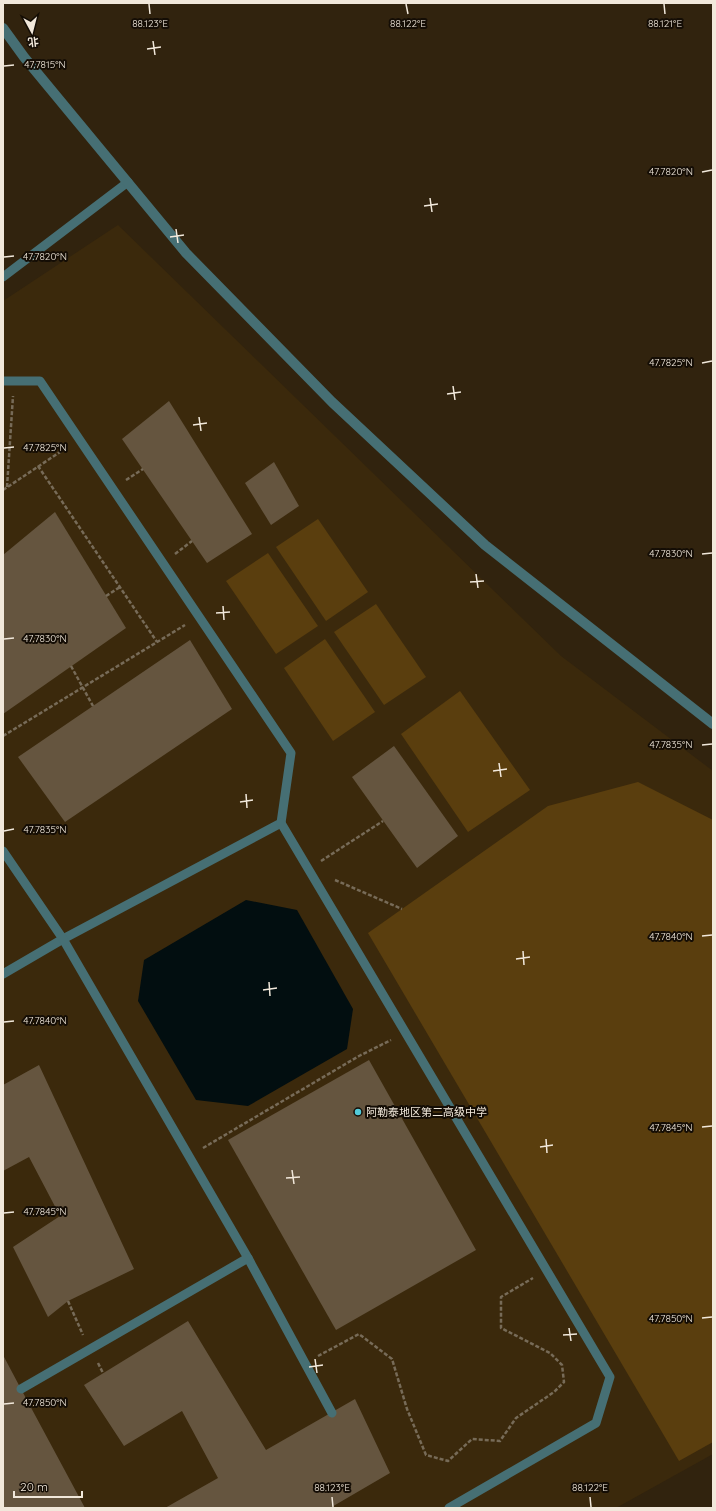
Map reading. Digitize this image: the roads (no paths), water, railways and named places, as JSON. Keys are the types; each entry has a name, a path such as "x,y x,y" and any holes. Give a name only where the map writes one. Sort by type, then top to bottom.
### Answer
{"street":[{"path":"3,28 24,58 186,253 332,402 485,545 713,724"}],"lane":[{"path":"3,277 128,182"},
{"path":"3,381 40,380 291,753 281,823 610,1377 596,1423 448,1508"},
{"path":"3,974 63,939 281,823"},
{"path":"3,851 63,939 248,1258 332,1413"},
{"path":"21,1389 248,1258"}],"place":[{"name":"阿勒泰地区第二高级中学","path":"358,1112"}]}
